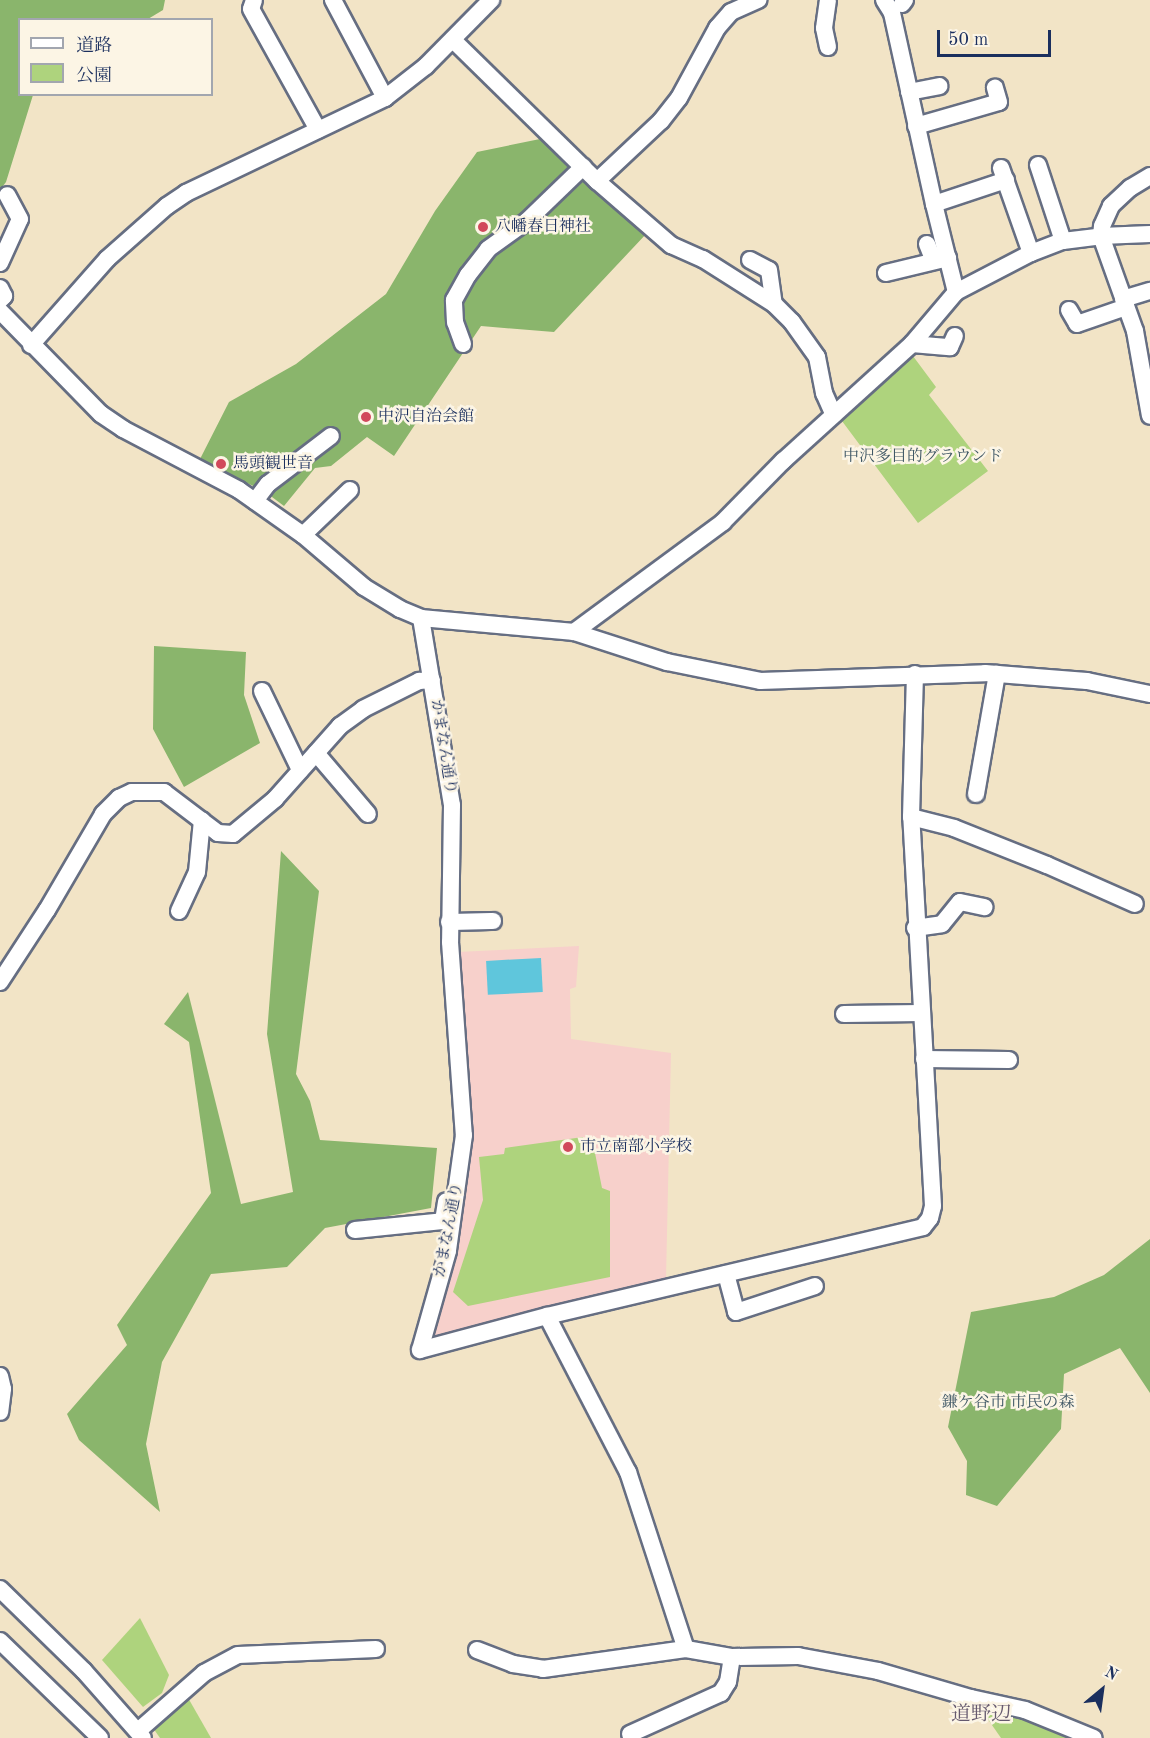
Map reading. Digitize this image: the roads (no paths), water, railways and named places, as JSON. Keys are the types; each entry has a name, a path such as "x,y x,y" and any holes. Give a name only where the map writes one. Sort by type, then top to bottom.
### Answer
{"street":[{"path":"254,0 250,9 318,130"},
{"path":"333,0 385,98"},
{"path":"31,345 107,259 167,206 186,193 385,98 405,84 453,40 491,0"},
{"path":"597,181 661,121 679,98 717,28 731,12 759,0"},
{"path":"828,0 824,28 828,47"},
{"path":"884,0 903,1"},
{"path":"884,0 892,13 934,204 941,260"},
{"path":"453,40 597,181 671,245 703,259 774,303 792,322 817,357 824,393 834,415"},
{"path":"909,92 939,86"},
{"path":"916,126 999,102 995,88"},
{"path":"1038,165 1063,241"},
{"path":"464,344 455,322 454,300 468,275 488,249 527,221 583,167"},
{"path":"934,204 1004,174 1031,253"},
{"path":"1150,176 1130,188 1111,206 1102,226 1101,236 1135,332 1150,416"},
{"path":"0,264 20,219 7,195"},
{"path":"574,632 723,522 783,461 912,344 956,292 1031,253 1063,241 1101,236 1150,234"},
{"path":"927,244 941,260 956,292"},
{"path":"750,260 773,267 774,303"},
{"path":"886,273 941,260"},
{"path":"0,288 4,296 0,300"},
{"path":"1069,310 1077,324 1150,291"},
{"path":"0,311 31,345 108,419 255,501 303,535 364,587 400,609 421,618 574,632 667,662 760,681 915,674 997,674 1087,681 1150,694"},
{"path":"912,344 953,346"},
{"path":"255,501 268,484 331,436"},
{"path":"303,535 350,490"},
{"name":"かまなん通り","path":"421,618 452,805 449,922 464,1135 457,1199 448,1251 420,1350 547,1316"},
{"path":"686,1649 628,1472 547,1316 923,1227 930,1218 933,1206 915,928 911,817 915,674"},
{"path":"976,794 997,674"},
{"path":"0,982 47,910 103,814 118,798 132,792 164,792 218,833 233,834 275,799 340,726 363,709 419,681 432,680"},
{"path":"262,692 300,770"},
{"path":"316,753 368,814"},
{"path":"911,817 954,828 1047,865 1135,904"},
{"path":"179,911 197,872 202,820"},
{"path":"915,928 942,924 960,902 984,907"},
{"path":"449,922 493,921"},
{"path":"844,1014 921,1013"},
{"path":"924,1059 1009,1060"},
{"path":"355,1230 443,1221 451,1164 457,1143 464,1135"},
{"path":"726,1274 736,1312 815,1286"},
{"path":"0,1376 3,1389 0,1412"},
{"path":"0,1589 84,1671 141,1734 204,1672 238,1655 376,1649"},
{"path":"0,1641 100,1738"},
{"path":"477,1650 513,1664 543,1669 686,1649 732,1657 798,1656 878,1671 971,1698 1025,1710 1094,1738"},
{"path":"630,1734 721,1693 728,1682 732,1657"}],"water":[{"path":"541,958 543,992 488,995 486,961"}],"place":[{"name":"八幡春日神社","path":"483,227"},
{"name":"中沢自治会館","path":"366,417"},
{"name":"馬頭観世音","path":"221,464"},
{"name":"市立南部小学校","path":"568,1147"}],"district":[{"name":"道野辺","path":"981,1715"}],"park label":[{"name":"中沢多目的グラウンド","path":"923,457"},
{"name":"鎌ケ谷市 市民の森","path":"1008,1403"}]}
